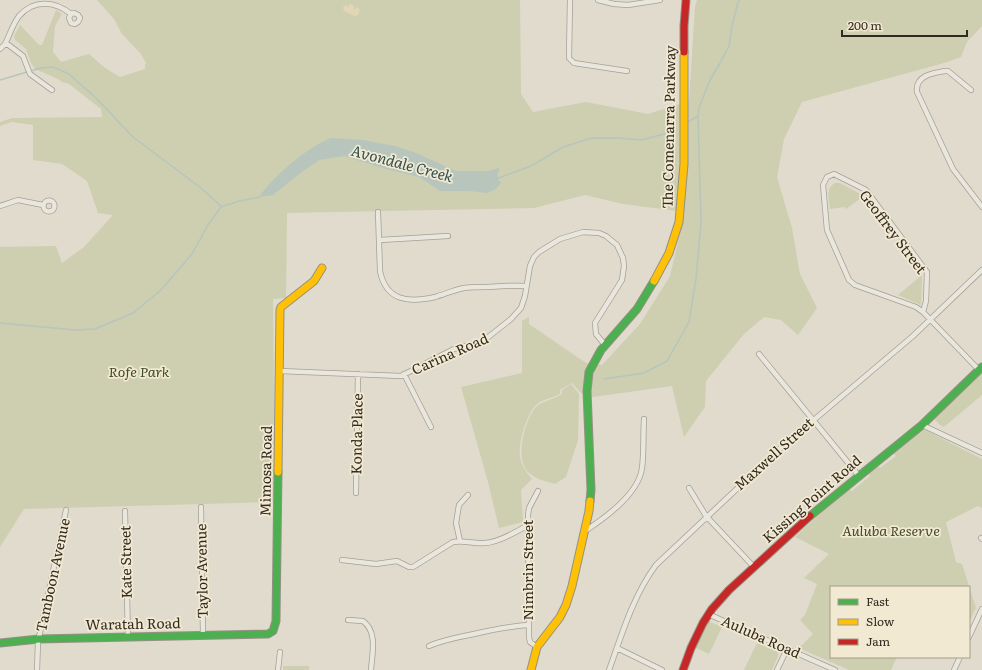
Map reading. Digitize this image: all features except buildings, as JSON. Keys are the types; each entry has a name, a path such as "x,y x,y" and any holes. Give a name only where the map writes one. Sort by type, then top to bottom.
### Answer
{"street":[{"path":"570,0 569,58 571,61 578,64 627,71"},
{"path":"598,0 614,4 628,5 660,0"},
{"name":"The Comenarra Parkway","path":"531,670 537,647 560,617 566,605 590,511 591,490 587,381 594,361 605,345 637,309 653,284 669,253 679,222 684,164 684,26 686,0"},
{"path":"0,49 6,43 18,17 26,9 36,3 46,2 54,4 71,14"},
{"path":"6,43 23,56 30,74 52,90"},
{"path":"971,90 948,71 922,78 917,83 917,92 954,169 982,207"},
{"name":"Geoffrey Street","path":"924,312 927,272 866,190 834,174 827,177 822,185 827,230 849,280 855,285 916,307 924,312 981,369"},
{"path":"0,206 18,200 43,204"},
{"path":"378,212 380,271 382,280 386,287 398,298 405,299 434,297 464,288 516,285 526,286 531,262 538,252 551,243 569,236 591,232 599,233 612,240 620,251 624,266 622,280 596,322 596,334 605,345"},
{"path":"380,240 448,236"},
{"name":"Mimosa Road","path":"268,634 273,631 276,621 280,310 283,305 314,281 322,268"},
{"name":"Maxwell Street","path":"609,670 648,576 666,556 706,516 776,452 931,319 982,270"},
{"name":"Carina Road","path":"280,370 396,376 404,374 454,349 482,342 496,332 517,313 524,301 526,286"},
{"path":"759,354 859,476"},
{"name":"Kissing Point Road","path":"683,670 691,648 708,614 729,590 808,518 922,425 981,369"},
{"name":"Konda Place","path":"356,493 358,374"},
{"path":"404,374 431,427"},
{"path":"585,531 596,524 624,500 635,486 642,469 644,419"},
{"path":"922,425 982,453"},
{"path":"689,488 706,516 754,567"},
{"name":"Nimbrin Street","path":"537,647 529,640 528,525 529,508 538,491"},
{"path":"460,540 456,523 459,505 468,495"},
{"name":"Taylor Avenue","path":"201,507 203,635"},
{"name":"Tamboon Avenue","path":"37,670 39,639 66,510"},
{"name":"Kate Street","path":"125,511 128,637"},
{"path":"342,560 376,564 397,561 409,567 413,567 453,542 460,540 485,543 514,533 528,525"},
{"path":"970,635 982,609"},
{"name":"Auluba Road","path":"708,614 834,670"},
{"path":"348,620 364,621 371,629 373,635 371,670"},
{"path":"429,646 441,641 473,634 512,626 529,625"},
{"name":"Waratah Road","path":"0,643 39,639 268,634"},
{"path":"617,648 662,670"},
{"path":"777,670 787,649"},
{"path":"278,670 280,652"},
{"path":"954,670 960,658"}],"green space":[{"name":"Rofe Park","path":"97,0 520,0 521,94 533,112 586,102 648,114 689,101 695,7 697,0 982,0 982,26 967,42 961,57 802,102 784,139 777,177 792,228 800,274 817,308 798,335 781,320 764,317 744,334 706,381 705,407 684,437 672,386 593,397 581,393 572,383 560,390 560,394 537,404 532,410 521,437 520,445 523,466 532,479 521,490 523,522 499,528 488,482 461,387 522,373 522,321 529,317 529,324 586,363 602,365 640,324 670,276 685,212 623,204 585,195 534,208 287,213 286,298 273,299 275,502 24,509 0,547 0,247 56,246 62,263 84,247 113,215 98,213 87,181 62,164 33,160 33,125 12,122 0,126 0,122 12,118 102,117 101,109 69,84 35,69 26,49 15,40 14,36 20,25 39,45 42,45 56,10 62,14 55,26 53,52 61,62 89,54 105,68 120,77 145,69 146,63 141,54 122,34 114,19"},
{"path":"835,183 840,183 864,196 846,209 844,207 830,209 829,191"},
{"path":"922,275 921,305 898,295"},
{"path":"982,373 982,395 944,427 940,425 934,419"},
{"path":"571,384 579,394 578,440 566,477 555,484 537,478 527,471 523,465 522,457 523,438 525,428 537,406 543,402 556,398 562,394 561,391"},
{"name":"Auluba Reserve","path":"921,428 982,459 982,508 978,506 946,522 956,562 962,564 969,586 830,586 830,658 897,658 891,670 849,670 799,648 813,634 800,620 805,615 817,584 804,578 829,554 795,537 848,488 852,491 870,476 868,473 877,465 880,468 896,456 893,452"},
{"name":"Auluba Reserve","path":"970,589 976,608 970,620"},
{"path":"708,621 722,627 709,654 694,647"},
{"path":"757,643 778,652 778,656 772,670 744,670"},
{"path":"283,666 309,666 309,670 283,670"}],"sand":[{"path":"350,4 354,6 354,10 357,7 360,10 358,15 354,16 344,11 343,7 346,5 348,7"}],"water":[{"path":"331,138 363,140 395,146 416,153 456,171 487,171 500,168 498,172 498,179 501,183 496,189 487,193 469,191 440,191 419,177 344,156 319,160 273,195 259,197 273,180 291,163 311,148"}],"waterway":[{"name":"Avondale Creek","path":"686,123 698,116 699,108 710,80 729,46 732,26 738,2 740,0"},
{"path":"31,71 53,67 69,74 96,98 133,137 201,188 221,206"},
{"path":"0,80 27,72"},
{"path":"604,379 644,373 667,361 689,322 696,279 701,223 698,116"},
{"name":"Avondale Creek","path":"496,179 531,166 563,147 592,138 641,140 664,134 673,129"},
{"name":"Avondale Creek","path":"0,323 75,330 95,329 133,313 160,291 192,254 208,225 221,207 239,201 260,197"}],"traffic: fast":[{"path":"590,501 591,490 587,391 589,372 601,350 637,309 654,281"},
{"path":"810,516 922,425 982,367"},
{"path":"0,643 39,639 268,634 273,631 276,621 278,472"}],"traffic: slow":[{"path":"654,281 669,253 679,222 684,164 684,52"},
{"path":"278,472 280,310 281,307 314,281 322,268"},
{"path":"531,670 537,647 560,617 566,605 572,586 590,501"}],"traffic: jam":[{"path":"684,52 686,0"},
{"path":"683,670 691,648 703,623 712,609 729,590 810,516"}]}
